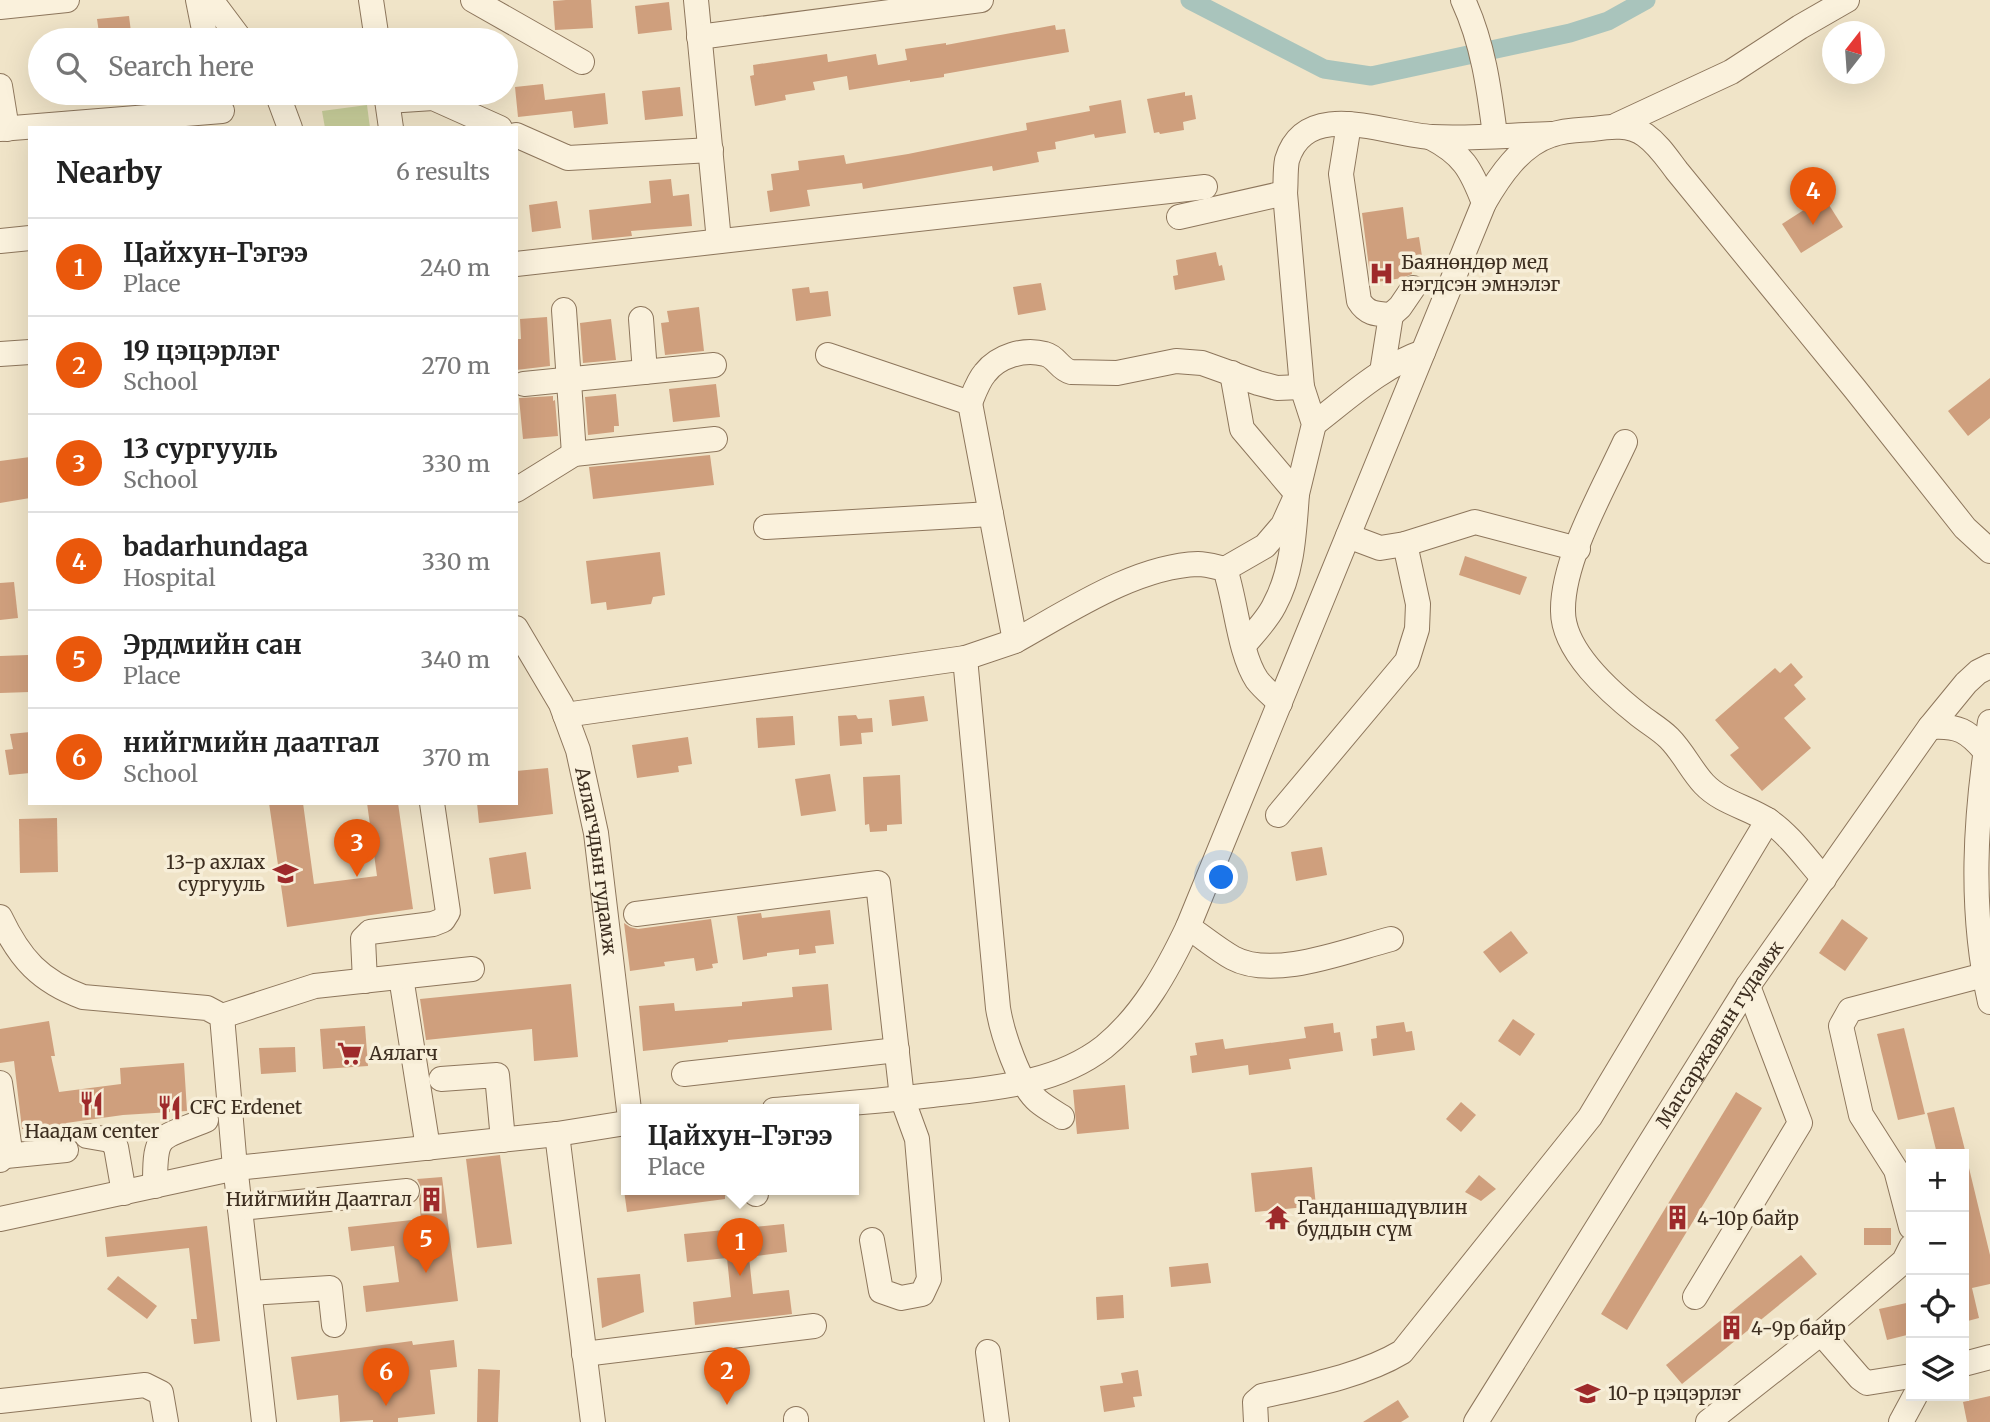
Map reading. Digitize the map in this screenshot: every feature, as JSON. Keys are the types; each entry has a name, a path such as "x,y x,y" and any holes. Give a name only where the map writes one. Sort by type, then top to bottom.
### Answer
{"street":[{"path":"0,7 67,0"},
{"path":"198,0 204,28"},
{"path":"211,0 232,28"},
{"path":"371,0 375,28"},
{"path":"473,0 582,62"},
{"path":"695,0 719,241"},
{"path":"699,37 981,0"},
{"path":"1463,0 1474,23 1486,66 1496,135"},
{"path":"1244,645 1274,608 1287,576 1297,494 1314,424 1302,387 1285,193 1287,162 1295,142 1311,130 1334,123 1430,137 1552,134 1617,125 1731,72 1847,0"},
{"path":"0,86 3,129 28,127"},
{"path":"281,105 289,126"},
{"path":"387,105 391,126"},
{"path":"449,105 496,126"},
{"path":"38,126 224,110"},
{"path":"1349,124 1341,174 1359,301 1364,310 1374,314 1391,315"},
{"path":"1617,125 1643,133 1658,145 1965,528 1990,551"},
{"path":"838,1104 1026,1082 1060,1072 1088,1058 1127,1026 1159,983 1188,927 1484,203 1497,180 1515,159 1552,134"},
{"path":"518,136 568,158 710,150"},
{"path":"1430,137 1460,156 1475,180 1484,203"},
{"path":"518,264 1205,187"},
{"path":"1179,217 1285,193"},
{"path":"0,241 28,238"},
{"path":"1382,372 1391,315 1413,288"},
{"path":"564,310 574,454"},
{"path":"641,318 645,372"},
{"path":"0,354 28,352"},
{"path":"1015,641 970,403 984,374 998,360 1016,353 1030,352 1046,354 1055,359 1065,371 1117,373 1176,361 1202,363 1277,388 1302,387"},
{"path":"1314,424 1382,372 1423,352"},
{"path":"828,355 970,403"},
{"path":"524,384 714,365"},
{"path":"1233,373 1242,429 1297,494"},
{"path":"518,489 574,454 715,439"},
{"path":"1625,442 1565,583 1563,613 1566,629 1576,651 1623,702 1671,740 1704,785 1724,799 1768,820 1824,879"},
{"path":"565,715 965,658 1015,641 1139,577 1202,564 1225,569 1265,546 1283,525 1297,494"},
{"path":"766,527 991,514"},
{"path":"1348,536 1380,548 1405,544 1475,522 1578,549"},
{"path":"1278,815 1407,661 1417,629 1418,604 1405,544"},
{"path":"1225,569 1233,591 1244,645 1257,681 1280,703"},
{"name":"Аялагчдын гудамж","path":"518,631 561,704 578,750 596,833 628,1104"},
{"path":"965,658 998,1009 1006,1043 1036,1100 1062,1117"},
{"name":"Магсаржавын гудамж","path":"1476,1422 1748,986 1930,727 1966,683 1978,672 1990,667"},
{"path":"1990,722 1977,817 1975,874 1980,960 1990,1002"},
{"path":"1930,727 1958,728 1970,734 1985,751"},
{"path":"365,981 363,939 370,932 433,924 443,920 448,912 432,805"},
{"path":"1256,1422 1255,1402 1262,1396 1318,1383 1388,1360 1402,1352 1590,1117 1768,820"},
{"path":"636,914 878,883 902,1098 917,1139 929,1279 922,1294 901,1298 881,1291 872,1240"},
{"path":"0,917 33,969 67,991 83,997 207,1008 222,1016 315,986 471,969"},
{"path":"1188,927 1234,959 1265,967 1307,961 1391,939"},
{"path":"1907,1212 1896,1171 1861,1115 1841,1026 1850,1010 1984,975"},
{"path":"401,977 428,1148"},
{"path":"1695,1297 1800,1123 1748,986"},
{"path":"222,1016 264,1422"},
{"path":"684,1074 897,1050"},
{"path":"441,1079 498,1074 503,1140"},
{"path":"0,1083 10,1150 3,1158"},
{"path":"155,1186 156,1148 161,1139 205,1120"},
{"path":"0,1217 236,1168 557,1134 621,1124"},
{"path":"557,1134 593,1422"},
{"path":"87,1136 110,1140 116,1147 124,1193"},
{"path":"3,1158 66,1150"},
{"path":"240,1208 407,1191"},
{"path":"1708,1422 1821,1333 1906,1259"},
{"path":"250,1293 330,1288 334,1325"},
{"path":"584,1354 814,1326"},
{"path":"1821,1333 1867,1383 1906,1377"},
{"path":"988,1352 997,1422"},
{"path":"1969,1363 1990,1357"},
{"path":"0,1401 145,1385 161,1393 166,1422"},
{"path":"1901,1422 1913,1401"}],"green space":[{"path":"367,105 370,126 325,126 322,111"}],"building":[{"path":"591,0 593,28 555,30 553,1"},
{"path":"669,2 672,30 638,34 635,6"},
{"path":"129,16 130,28 98,28 97,19"},
{"path":"1055,25 1056,30 1065,29 1069,52 944,74 944,77 849,90 847,76 813,82 815,90 785,95 786,100 755,106 750,76 754,75 753,65 827,54 828,62 876,54 878,65 907,60 905,49 946,45"},
{"path":"543,84 545,100 605,93 608,124 574,128 572,111 518,117 518,87"},
{"path":"680,87 683,116 645,120 642,91"},
{"path":"1185,92 1185,96 1192,95 1196,119 1183,122 1184,130 1154,133 1147,99"},
{"path":"1121,100 1126,133 1095,138 1094,134 1055,142 1056,149 1037,152 1039,162 993,171 992,166 863,189 862,183 807,190 810,206 770,212 767,191 773,190 771,174 799,170 798,161 844,155 846,164 908,154 1027,130 1026,123 1090,111 1089,106"},
{"path":"671,179 673,196 689,194 692,226 631,231 632,236 592,240 589,210 651,203 649,181"},
{"path":"1824,197 1843,227 1801,253 1782,224"},
{"path":"557,201 561,228 532,232 529,205"},
{"path":"1403,207 1407,239 1419,237 1422,256 1409,258 1412,274 1371,283 1362,213"},
{"path":"1216,252 1225,280 1175,290 1173,276 1178,275 1176,260"},
{"path":"1041,283 1046,310 1018,315 1013,287"},
{"path":"809,287 810,293 828,291 831,316 796,321 792,289"},
{"path":"699,307 704,351 665,355 661,323 669,322 667,311"},
{"path":"547,317 550,366 518,370 520,319"},
{"path":"611,319 616,360 583,363 580,323"},
{"path":"1990,378 1990,418 1968,436 1948,411"},
{"path":"716,384 720,417 673,422 669,389"},
{"path":"616,394 619,426 614,426 614,432 588,435 585,397"},
{"path":"553,396 558,436 523,439 519,398"},
{"path":"710,455 714,485 593,499 589,467"},
{"path":"28,457 28,498 0,503 0,461"},
{"path":"660,552 665,595 653,597 651,604 607,610 606,602 591,604 586,561"},
{"path":"1465,556 1527,577 1520,595 1459,575"},
{"path":"14,582 18,618 0,620 0,583"},
{"path":"28,655 28,692 0,693 0,656"},
{"path":"1791,663 1803,677 1794,685 1806,699 1784,718 1811,748 1762,791 1730,755 1739,748 1715,720 1775,668 1780,673"},
{"path":"924,696 928,721 892,726 889,700"},
{"path":"856,715 858,719 872,718 873,732 861,733 862,744 840,746 838,716"},
{"path":"793,716 795,745 758,748 756,718"},
{"path":"28,732 28,773 9,775 5,750 13,749 10,734"},
{"path":"688,737 692,764 678,766 679,772 637,778 632,745"},
{"path":"548,768 553,814 479,823 477,805 518,805 518,771"},
{"path":"830,774 836,811 801,816 795,779"},
{"path":"900,775 902,824 887,825 887,831 870,832 869,824 865,825 863,777"},
{"path":"269,805 303,805 314,884 377,876 367,805 398,805 413,909 287,927"},
{"path":"57,818 58,872 20,873 19,819"},
{"path":"1322,847 1327,875 1296,881 1291,852"},
{"path":"526,852 531,889 494,894 489,858"},
{"path":"830,910 834,944 815,946 816,953 799,955 799,949 767,953 767,956 743,960 737,916 761,913 762,918"},
{"path":"711,919 718,963 712,964 713,968 696,971 694,958 630,971 624,923 638,929"},
{"path":"1842,919 1868,938 1845,971 1819,953"},
{"path":"1511,931 1528,953 1500,973 1483,952"},
{"path":"571,984 578,1057 534,1061 532,1029 426,1040 420,999"},
{"path":"828,984 832,1030 643,1051 639,1006 674,1003 675,1011 742,1006 742,1002 793,997 792,987"},
{"path":"1513,1019 1535,1034 1520,1056 1498,1041"},
{"path":"49,1021 55,1056 51,1056 59,1092 121,1084 120,1068 184,1063 187,1111 123,1115 66,1123 68,1129 22,1129 14,1061 0,1063 0,1029"},
{"path":"1404,1022 1406,1032 1412,1031 1415,1050 1373,1056 1371,1039 1377,1038 1376,1026"},
{"path":"1333,1023 1334,1033 1340,1032 1343,1051 1289,1059 1291,1069 1249,1075 1248,1065 1192,1073 1190,1056 1197,1055 1195,1043 1223,1039 1225,1049 1306,1038 1304,1027"},
{"path":"365,1026 368,1066 323,1069 320,1029"},
{"path":"1904,1028 1925,1114 1898,1120 1877,1034"},
{"path":"295,1047 296,1072 261,1074 259,1048"},
{"path":"1125,1085 1129,1129 1077,1134 1073,1090"},
{"name":"4-10р байр","path":"1736,1092 1762,1108 1627,1330 1601,1314"},
{"path":"1461,1102 1476,1115 1461,1132 1446,1119"},
{"path":"1954,1107 1965,1149 1936,1149 1927,1113"},
{"path":"500,1155 512,1244 477,1248 466,1159"},
{"path":"1312,1167 1316,1206 1255,1212 1251,1173"},
{"path":"1969,1168 1990,1255 1990,1284 1972,1288 1979,1318 1969,1321"},
{"path":"1479,1175 1496,1189 1481,1201 1465,1192"},
{"path":"442,1177 458,1301 366,1312 363,1286 399,1282 394,1246 351,1251 348,1227 421,1219 419,1199 422,1189 417,1179"},
{"path":"625,1195 725,1195 725,1199 627,1212"},
{"path":"784,1224 787,1252 749,1257 753,1294 789,1290 792,1314 695,1325 693,1302 731,1297 727,1258 687,1262 684,1234"},
{"path":"207,1226 220,1341 194,1344 191,1319 197,1319 189,1248 107,1257 105,1237"},
{"path":"1864,1228 1891,1228 1891,1245 1864,1245"},
{"name":"4-9р байр","path":"1801,1255 1817,1274 1682,1384 1666,1365"},
{"path":"1208,1263 1211,1283 1171,1287 1169,1267"},
{"path":"640,1274 644,1312 602,1328 597,1278"},
{"path":"118,1276 157,1306 147,1319 107,1289"},
{"path":"1123,1295 1124,1318 1097,1320 1096,1297"},
{"path":"1906,1303 1906,1335 1887,1340 1879,1309"},
{"path":"454,1340 457,1367 430,1370 435,1414 398,1418 398,1422 340,1422 338,1395 297,1400 291,1357 412,1341 413,1345"},
{"path":"478,1369 500,1370 498,1422 477,1422"},
{"path":"1138,1370 1142,1396 1133,1397 1135,1407 1104,1412 1100,1386 1123,1383 1121,1373"},
{"path":"1990,1396 1990,1422 1967,1422 1963,1402"},
{"path":"1398,1400 1409,1417 1401,1422 1363,1422"}],"waterway":[{"path":"1190,0 1324,69 1371,76 1570,33 1608,21 1646,0"}],"place":[{"name":"badarhundaga","path":"1813,225"},
{"name":"Баянөндөр мед нэгдсэн эмнэлэг","path":"1381,273"},
{"name":"13-р ахлах сургууль","path":"285,873"},
{"name":"13 сургууль","path":"357,877"},
{"name":"Аялагч","path":"349,1053"},
{"name":"Наадам center","path":"92,1103"},
{"name":"CFC Erdenet","path":"170,1107"},
{"name":"Нийгмийн Даатгал","path":"432,1199"},
{"name":"Ганданшадүвлин буддын сүм","path":"1277,1218"},
{"name":"4-10р байр","path":"1677,1218"},
{"name":"Эрдмийн сан","path":"426,1273"},
{"name":"Цайхун-Гэгээ","path":"740,1276"},
{"name":"4-9р байр","path":"1731,1328"},
{"name":"10-р цэцэрлэг","path":"1588,1393"},
{"name":"19 цэцэрлэг","path":"727,1405"},
{"name":"нийгмийн даатгал","path":"386,1406"}]}
